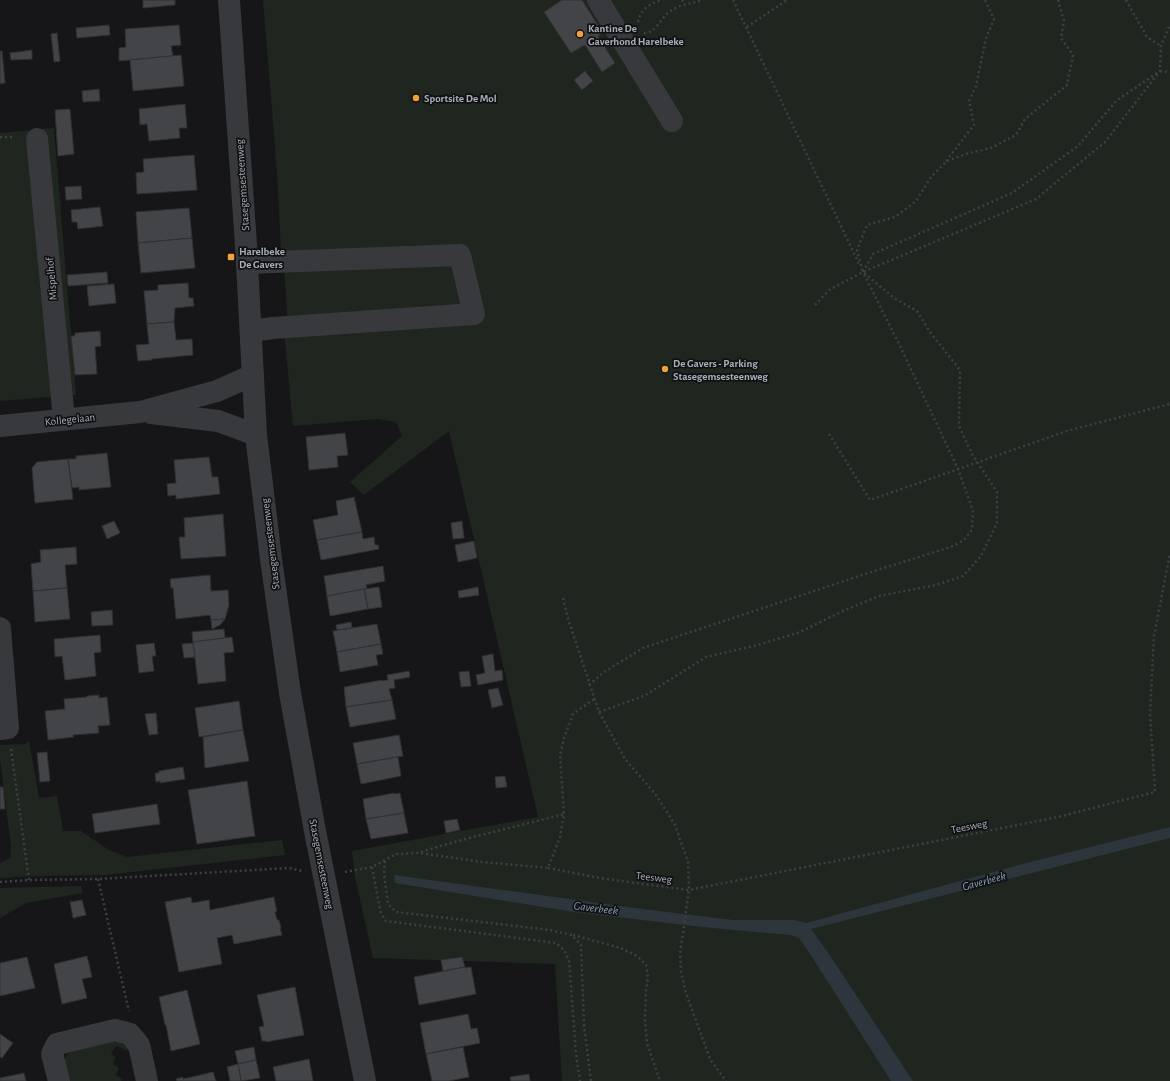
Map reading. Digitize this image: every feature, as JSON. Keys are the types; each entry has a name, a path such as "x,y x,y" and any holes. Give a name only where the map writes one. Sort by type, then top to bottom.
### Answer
{"street":[{"name":"Stasegemsesteenweg","path":"229,0 247,263 256,435 281,634 290,693 365,1081"},
{"path":"598,0 629,31 672,121"},
{"name":"Mispelhof","path":"37,139 64,419"},
{"path":"247,263 460,255 474,314 273,328 251,331"},
{"name":"Kollegelaan","path":"0,426 140,412 217,391 253,376"},
{"name":"Kollegelaan","path":"140,412 218,421 256,435"},
{"path":"0,628 4,729"},
{"path":"59,1081 52,1054 57,1044 115,1030 130,1034 139,1045 147,1081"}],"path":[{"path":"629,31 638,20 641,13 648,6 663,0"},
{"path":"682,0 684,4"},
{"path":"629,31 647,33 653,29 668,13 684,4 703,0"},
{"path":"589,685 614,665 643,648 951,547 964,540 972,530 973,512 958,469 733,0"},
{"path":"747,27 787,0"},
{"path":"599,712 644,696 706,657 758,645 800,632 843,611 880,596 936,584 963,576 981,556 997,523 997,492 972,454 959,426 960,370 930,332 918,311 894,298 863,272 857,250 867,225 895,217 916,201 931,177 946,162 974,125 968,101 976,86 986,38 994,19 985,0"},
{"path":"946,162 969,153 991,148 1016,135 1025,119 1067,85 1073,55 1061,38 1064,21 1058,0"},
{"path":"1126,0 1147,37 1161,46"},
{"path":"815,305 829,290 863,272 1036,199 1105,142 1160,71 1161,46 1170,24"},
{"path":"863,272 873,254 1012,193 1078,146 1116,101 1160,71 1170,72"},
{"path":"829,434 870,500 1068,431 1170,404"},
{"name":"Teesweg","path":"419,852 483,862 548,868 606,879 689,890 1058,817 1155,792 1150,713 1154,636 1170,553"},
{"path":"563,598 589,685 599,712 625,759 656,795 675,825 688,862 689,890 680,954 681,972 686,993 710,1059 726,1081"},
{"path":"548,868 560,837 564,814 560,755 573,714 594,699"},
{"path":"4,729 29,880"},
{"path":"0,882 98,879 289,868 325,877 372,867 396,854 419,852 444,844 521,826 564,814"},
{"path":"386,860 384,873 388,904 396,912 550,930 621,948 637,956 646,965 648,978 645,1020 647,1043 660,1081"},
{"path":"372,867 381,914 386,921 556,943 564,950 569,960 576,1054 580,1081"},
{"path":"98,879 130,1014 130,1034"},
{"path":"572,935 581,945 584,1025 591,1081"}],"shaded area":[{"path":"263,0 1170,0 1170,1081 562,1081 555,964 373,958 355,877 352,851 538,817 449,431 364,495 350,482 402,436 396,422 378,419 293,426 284,330 288,330 283,252 281,252 277,172"},
{"path":"54,128 76,395 0,401 0,133"},
{"path":"29,741 39,798 57,796 63,831 81,831 109,850 127,857 282,840 285,855 105,875 0,878 0,863 10,858 11,847 0,759 0,745 25,744"},
{"path":"81,886 83,893 26,903 0,918 0,888"},
{"path":"95,1038 126,1043 134,1053 116,1046 111,1054 116,1057 113,1064 119,1068 116,1075 122,1079 121,1081 64,1081 63,1067 64,1060 67,1055 75,1048"}],"water":[{"name":"Gaverbeek","path":"1170,827 1170,838 811,929 913,1081 891,1081 799,938 790,935 702,927 574,912 395,883 394,875 733,920 795,920 806,923 1026,863"}],"building":[{"path":"143,0 175,0 175,5 143,8"},
{"name":"Kantine De Gaverhond Harelbeke","path":"562,0 582,0 603,33 598,36 615,63 602,72 585,45 571,53 544,12"},
{"path":"109,25 110,35 77,38 76,28"},
{"path":"179,25 181,45 171,46 173,56 119,61 119,48 126,47 125,29"},
{"path":"57,33 60,61 54,62 51,34"},
{"path":"32,50 32,59 11,60 10,53"},
{"path":"0,51 2,51 5,83 0,84"},
{"path":"181,55 184,86 133,91 130,60"},
{"path":"585,71 593,81 582,90 574,80"},
{"path":"99,89 100,101 83,102 82,91"},
{"path":"185,104 187,128 179,128 180,138 149,141 147,124 140,125 139,109"},
{"path":"70,109 74,154 58,156 55,110"},
{"path":"194,155 197,190 137,194 136,173 144,172 143,159"},
{"path":"81,186 82,199 66,200 65,187"},
{"path":"100,207 103,226 78,229 77,222 72,222 71,210"},
{"path":"189,208 192,238 138,243 136,212"},
{"path":"192,238 195,268 141,273 138,243"},
{"path":"107,272 108,283 68,286 67,275"},
{"path":"188,283 189,298 193,298 194,306 175,308 174,322 147,324 144,291 158,290 158,285"},
{"path":"114,284 116,303 89,306 87,286"},
{"path":"174,322 176,340 192,339 193,355 138,361 136,345 149,344 147,324"},
{"path":"100,331 101,346 95,347 97,374 75,375 71,336 75,336 75,333"},
{"path":"345,433 348,455 337,456 338,467 309,470 306,437"},
{"path":"107,453 111,487 79,490 79,487 72,488 68,459 76,459 76,456"},
{"path":"209,457 212,477 218,477 220,494 176,499 176,495 168,496 167,484 176,483 174,460"},
{"path":"68,459 73,499 35,503 32,468 37,462"},
{"path":"354,497 362,532 317,540 313,520 338,515 336,501"},
{"path":"223,514 226,556 181,559 179,537 185,537 184,518"},
{"path":"114,521 120,533 107,539 102,526"},
{"path":"462,521 464,538 453,539 451,523"},
{"path":"362,532 363,539 374,537 375,545 378,545 379,549 321,560 317,540"},
{"path":"474,541 477,558 458,562 455,545"},
{"path":"76,547 77,564 65,565 67,588 33,591 31,564 41,562 40,550"},
{"path":"383,566 385,581 366,585 367,589 327,596 324,576"},
{"path":"210,575 211,591 228,590 229,605 225,619 211,620 210,615 176,619 173,588 171,588 170,579"},
{"path":"379,587 382,607 368,609 364,589"},
{"path":"478,587 479,595 459,598 458,591"},
{"path":"67,588 70,619 35,622 33,591"},
{"path":"364,589 368,609 330,616 327,596"},
{"path":"112,610 113,625 92,626 91,612"},
{"path":"225,619 220,625 212,629 211,620"},
{"path":"351,622 352,628 337,630 336,625"},
{"path":"377,624 381,644 337,652 333,631"},
{"path":"224,629 225,638 193,642 192,632"},
{"path":"100,635 101,652 94,653 96,676 65,680 62,656 55,657 54,639"},
{"path":"232,637 234,652 224,653 226,681 198,684 193,642"},
{"path":"154,643 156,656 152,656 154,671 139,673 136,645"},
{"path":"193,643 195,657 184,658 182,644"},
{"path":"381,644 383,654 376,655 378,665 340,672 337,652"},
{"path":"493,654 495,671 502,670 503,680 478,685 476,675 485,673 482,656"},
{"path":"409,671 410,677 394,680 395,688 389,689 392,700 346,707 344,687 388,680 387,675"},
{"path":"469,671 471,686 461,687 459,672"},
{"path":"498,688 503,705 492,708 488,690"},
{"path":"99,695 99,698 107,697 110,725 98,726 99,733 73,735 74,737 48,740 45,711 65,709 64,699"},
{"path":"392,700 396,719 350,727 346,707"},
{"path":"239,701 243,730 199,737 195,708"},
{"path":"156,713 158,734 149,735 145,714"},
{"path":"243,730 249,761 205,768 203,737"},
{"path":"399,735 403,756 357,764 353,743"},
{"path":"47,752 50,781 40,782 37,753"},
{"path":"398,757 401,776 361,784 357,764"},
{"path":"183,767 185,779 160,783 160,781 156,782 155,773"},
{"path":"505,776 507,787 496,788 495,777"},
{"path":"247,781 255,836 197,844 188,790"},
{"path":"0,787 3,787 5,809 0,809"},
{"path":"400,793 404,813 366,819 363,799"},
{"path":"157,804 160,824 95,833 92,814"},
{"path":"404,813 408,833 371,839 366,819"},
{"path":"457,819 460,830 446,833 444,821"},
{"path":"191,897 192,903 209,900 210,910 274,897 277,911 275,912 277,920 279,920 282,935 234,944 232,935 217,938 222,964 179,972 165,902"},
{"path":"82,900 86,915 73,918 70,902"},
{"path":"87,956 92,977 82,979 87,998 62,1004 54,964"},
{"path":"27,957 35,988 0,996 0,963"},
{"path":"462,957 465,967 443,971 441,960"},
{"path":"471,967 476,994 419,1005 414,977"},
{"path":"295,987 304,1035 266,1042 262,1041 259,1027 264,1026 257,995"},
{"path":"187,990 200,1044 171,1051 159,997"},
{"path":"468,1014 471,1029 477,1028 480,1043 426,1054 420,1023"},
{"path":"0,1034 13,1043 2,1058 0,1057"},
{"path":"254,1047 256,1060 238,1064 235,1051"},
{"path":"463,1047 469,1077 449,1081 432,1081 426,1054"},
{"path":"309,1059 313,1081 276,1081 273,1067"},
{"path":"256,1060 260,1078 241,1081 238,1064"},
{"path":"238,1064 241,1081 230,1081 227,1067"},
{"path":"213,1072 216,1081 177,1081 176,1079 183,1077 183,1079"},
{"path":"24,1073 26,1081 0,1081 0,1078"},
{"path":"529,1074 530,1081 511,1081 510,1077"}],"place":[{"name":"Kantine De Gaverhond Harelbeke","path":"580,34"},
{"name":"Sportsite De Mol","path":"416,98"},
{"name":"Harelbeke De Gavers","path":"231,257"},
{"name":"De Gavers - Parking Stasegemsesteenweg","path":"665,369"}]}
